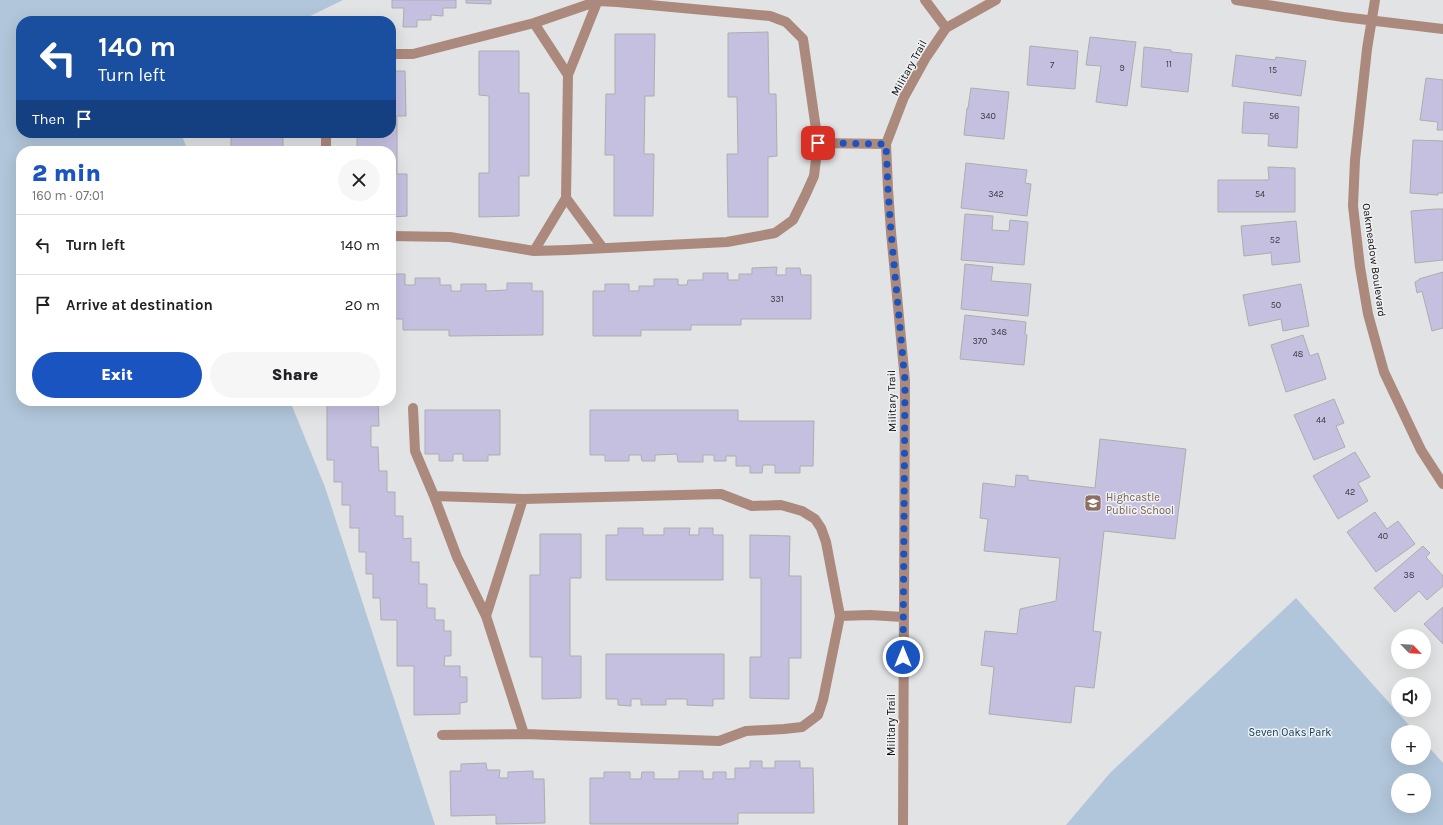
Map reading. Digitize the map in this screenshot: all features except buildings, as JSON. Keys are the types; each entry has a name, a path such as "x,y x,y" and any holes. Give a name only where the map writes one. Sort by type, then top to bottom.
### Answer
{"street":[{"path":"925,0 946,28 996,0"},
{"path":"1236,0 1343,18 1443,29"},
{"name":"Oakmeadow Boulevard","path":"1375,0 1371,20 1355,160 1353,206 1362,275 1368,314 1384,372 1421,450 1443,484"},
{"path":"534,251 566,198 568,75 598,1"},
{"path":"396,54 414,54 534,23 598,1 770,16 786,22 803,39 818,143 814,176 805,196 793,220 775,233 727,242 534,251 450,237 396,236"},
{"path":"534,23 568,75"},
{"name":"Military Trail","path":"903,825 905,381 891,232 886,144 904,97 925,59 946,28"},
{"path":"818,143 886,144"},
{"path":"566,198 602,247"},
{"path":"413,408 415,451 457,557 486,616 524,734"},
{"path":"434,496 523,499 720,494 752,506 781,505 802,511 815,519 821,528 826,542 840,616 823,700 818,714 802,727 746,731 719,741 524,734 442,734"},
{"path":"486,616 523,499"},
{"path":"840,616 870,615 904,617"}],"green space":[{"path":"0,0 343,0 310,16 16,16 16,138 183,138 186,146 16,146 16,406 292,406 325,487 435,825 0,825"},
{"name":"Seven Oaks Park","path":"1296,598 1391,705 1391,717 1402,717 1409,725 1391,725 1391,765 1431,765 1431,750 1443,763 1443,825 1066,825 1110,773"}],"place":[{"name":"Highcastle Public School","path":"1093,503"}],"route":[{"path":"818,143 886,144 891,232 905,381 903,657"}]}
